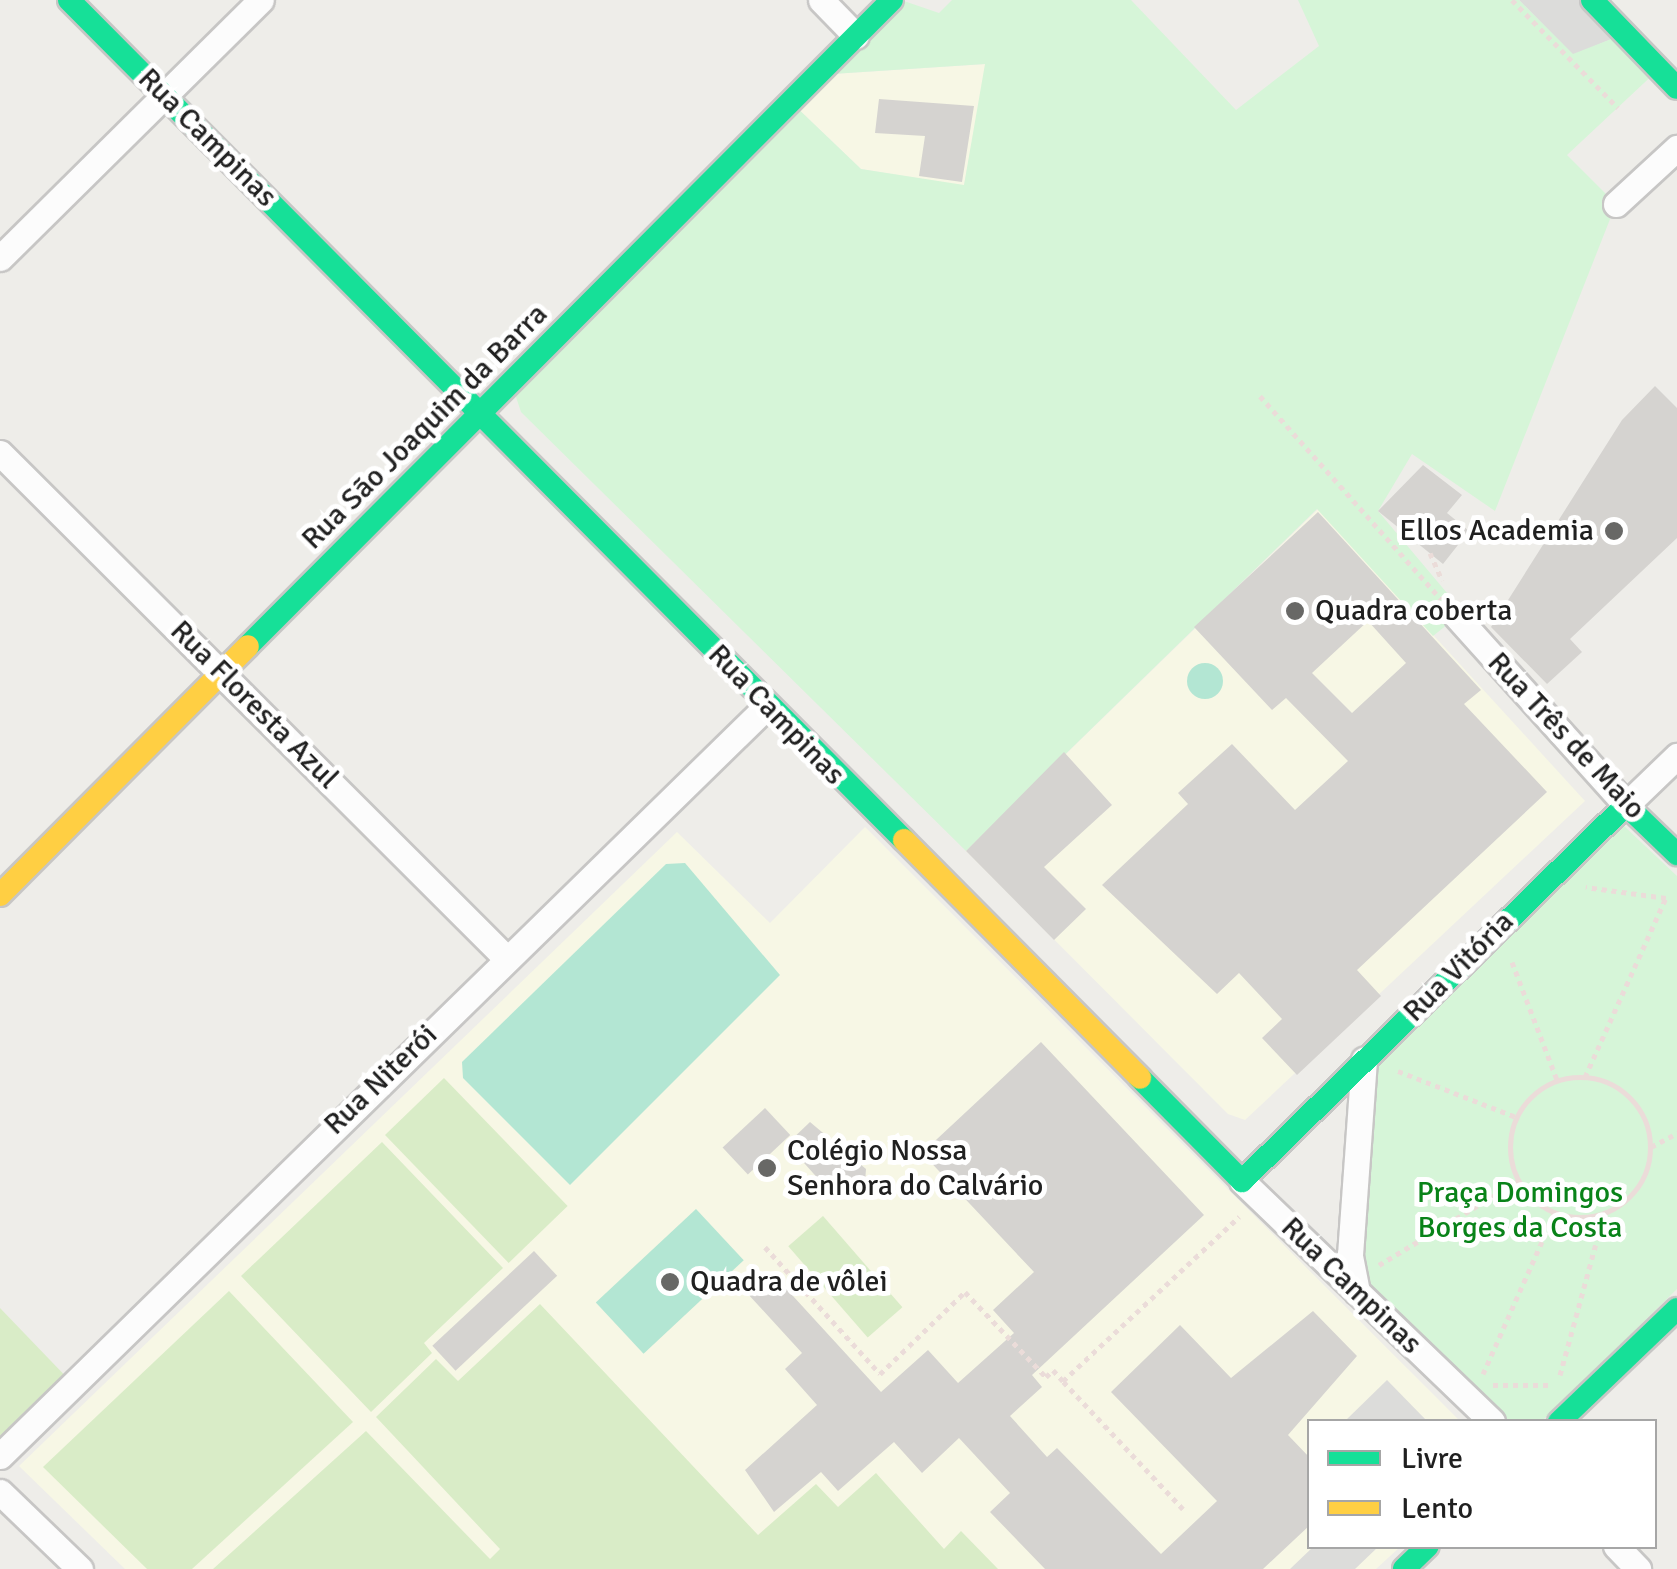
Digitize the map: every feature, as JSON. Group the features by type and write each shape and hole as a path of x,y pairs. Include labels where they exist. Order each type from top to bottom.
{"street":[{"name":"Rua Campinas","path":"69,0 484,413 766,707 1251,1189 1362,1282 1489,1419"},
{"path":"0,258 261,0"},
{"path":"821,0 856,36"},
{"name":"Rua São Joaquim da Barra","path":"0,895 892,0"},
{"path":"1592,0 1677,88"},
{"path":"1616,204 1677,148"},
{"name":"Rua Floresta Azul","path":"0,453 507,959"},
{"name":"Rua Três de Maio","path":"1457,617 1626,805 1677,854"},
{"name":"Rua Niterói","path":"0,1456 766,707"},
{"name":"Rua Vitória","path":"1251,1189 1677,756"},
{"path":"1362,1282 1352,1218 1375,1063"},
{"path":"1562,1419 1677,1309"},
{"path":"0,1492 80,1569"},
{"path":"1404,1569 1425,1549"},
{"path":"1619,1549 1638,1569"}],"path":[{"path":"1512,0 1618,108"},
{"path":"1260,396 1457,617"},
{"path":"1430,553 1442,580"},
{"path":"1574,885 1666,898 1585,1077"},
{"path":"1507,949 1558,1080"},
{"path":"1375,1063 1516,1116"},
{"path":"1555,1212 1478,1385 1556,1386 1604,1214 1643,1181 1651,1147 1631,1100 1585,1077 1558,1080 1516,1116 1509,1149 1518,1181 1555,1212 1604,1214"},
{"path":"1651,1147 1677,1134"},
{"path":"1362,1282 1518,1181"},
{"path":"1063,1381 1251,1189"},
{"path":"765,1247 880,1374 964,1292 1046,1376 1053,1370 1183,1509"}],"shaded area":[{"path":"1519,0 1592,0 1624,34 1573,55"},
{"path":"986,64 964,186 861,169 791,102 817,75"},
{"path":"1318,509 1585,801 1245,1120 1228,1114 966,851"},
{"name":"Colégio Nossa Senhora do Calvário","path":"865,827 1458,1419 1307,1419 1307,1549 1398,1549 1376,1569 125,1569 19,1466 677,832 770,923"},
{"path":"1387,1380 1425,1419 1347,1419"},
{"path":"1310,1549 1376,1549 1355,1569 1290,1569"}],"green space":[{"path":"901,0 939,13 952,0 1131,0 1236,110 1319,46 1298,0 1519,0 1573,54 1624,34 1659,69 1567,155 1616,204 1495,511 1412,454 1378,511 1463,612 1433,636 1317,509 966,851 521,412 514,391 791,102 861,169 964,185 985,64 817,75"},
{"path":"1205,663 1218,668 1223,681 1218,694 1205,699 1192,694 1187,681 1192,668"},
{"name":"Praça Domingos Borges da Costa","path":"1624,826 1677,876 1677,1289 1544,1419 1507,1419 1363,1281 1376,1062"},
{"path":"685,863 780,975 570,1185 463,1078 462,1062 666,864"},
{"path":"444,1078 568,1206 509,1263 385,1135"},
{"path":"382,1142 503,1268 424,1343 432,1353 371,1412 241,1276"},
{"name":"Quadra de vôlei","path":"696,1209 744,1260 644,1354 596,1302"},
{"path":"823,1216 902,1307 868,1337 788,1246"},
{"path":"229,1291 353,1422 192,1569 147,1569 43,1467"},
{"path":"540,1304 758,1535 816,1484 838,1507 876,1473 944,1549 961,1531 998,1569 213,1569 366,1431 490,1559 500,1549 376,1417 436,1359 458,1381"},
{"path":"0,1308 75,1386 0,1457"}],"building":[{"path":"879,99 974,106 962,182 919,176 925,136 875,133"},
{"name":"Ellos Academia","path":"1655,386 1677,408 1677,538 1570,639 1582,652 1547,684 1491,627 1622,420"},
{"path":"1423,465 1462,495 1447,513 1469,531 1443,564 1378,511"},
{"path":"1318,512 1481,690 1464,704 1547,792 1357,970 1381,996 1297,1075 1262,1038 1282,1019 1239,973 1217,994 1102,885 1188,804 1178,793 1232,744 1295,810 1348,761 1286,698 1272,710 1194,627","holes":["1368,621 1406,663 1352,713 1312,673"]},
{"path":"1064,752 1112,805 1044,867 1086,909 1054,940 966,851"},
{"path":"1041,1042 1204,1215 1032,1375 1042,1387 1010,1416 1047,1457 1057,1448 1161,1554 1217,1501 1111,1392 1180,1325 1231,1378 1313,1311 1357,1356 1288,1435 1307,1455 1307,1528 1263,1569 1045,1569 990,1512 1010,1493 959,1438 922,1473 894,1442 838,1491 821,1472 774,1512 745,1470 817,1405 785,1369 802,1353 747,1293 771,1272 881,1392 928,1350 958,1383 1014,1333 993,1310 1034,1272 922,1153"},
{"path":"765,1108 790,1135 748,1175 723,1148"},
{"path":"810,1122 866,1169 864,1196 846,1198 822,1183 787,1144"},
{"path":"534,1251 557,1276 456,1371 432,1346"}],"traffic: fast":[{"path":"69,0 904,840"},
{"path":"248,646 892,0"},
{"path":"1592,0 1677,88"},
{"path":"1140,1078 1242,1181 1626,805 1677,854"},
{"path":"1562,1419 1677,1309"},
{"path":"1404,1569 1425,1549"}],"traffic: slow":[{"path":"0,895 248,646"},
{"path":"904,840 1140,1078"}],"place":[{"name":"Ellos Academia","path":"1614,531"},
{"name":"Quadra coberta","path":"1295,611"},
{"name":"Colégio Nossa Senhora do Calvário","path":"767,1168"},
{"name":"Quadra de vôlei","path":"670,1282"}]}
